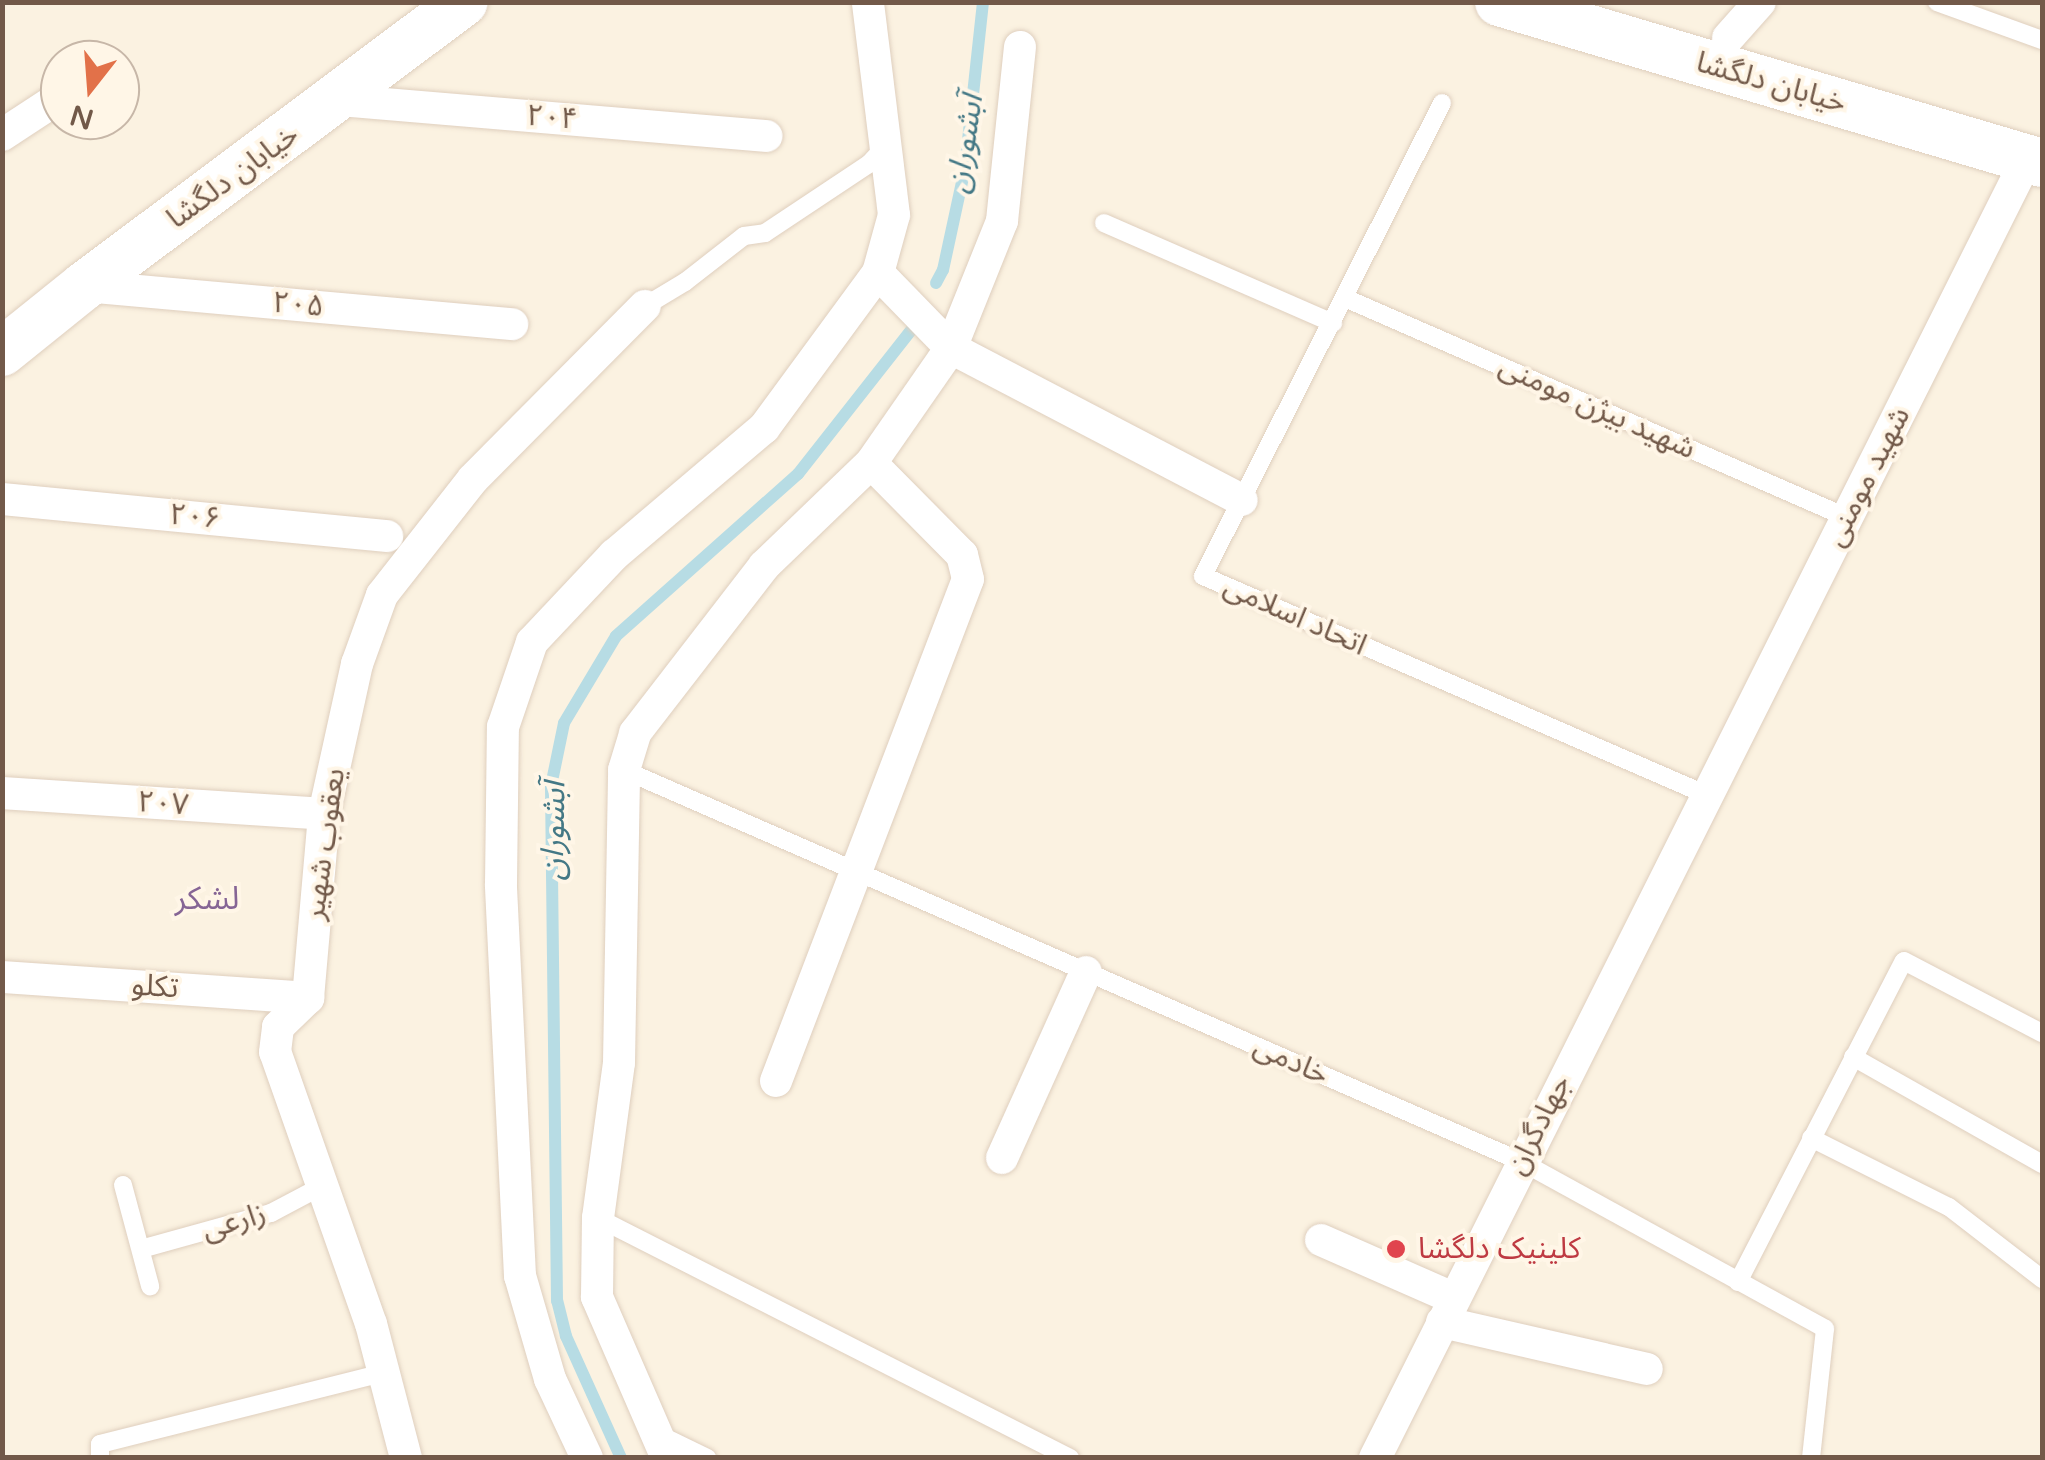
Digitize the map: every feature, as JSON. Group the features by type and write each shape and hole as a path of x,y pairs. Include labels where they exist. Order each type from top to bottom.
{"main road":[{"name":"خیابان دلگشا","path":"2,352 84,286 338,100 464,2"},
{"name":"خیابان دلگشا","path":"1499,2 2037,150"},
{"name":"خیابان دلگشا","path":"1604,2 1728,38 2037,150"}],"street":[{"path":"587,1458 550,1378 520,1276 501,884 503,727 532,642 614,556 764,428 878,273 894,214 868,2"},
{"path":"1728,38 1760,2"},
{"path":"660,1445 597,1297 598,1218 619,1063 624,770 636,733 764,566 871,462 951,348 1002,221 1020,47"},
{"name":"۲۰۴","path":"338,100 766,136"},
{"path":"2,135 40,109"},
{"name":"شهید مومنی","path":"1707,795 2037,150"},
{"path":"878,273 951,348 1242,500"},
{"name":"۲۰۵","path":"84,286 512,324"},
{"name":"یعقوب شهیر","path":"308,998 324,814 357,664 382,595 473,479 645,306"},
{"path":"776,1082 968,579 962,555 871,462"},
{"name":"۲۰۶","path":"2,499 387,536"},
{"name":"۲۰۷","path":"2,793 324,814"},
{"name":"جهادگران","path":"1375,1458 1520,1161 1707,795"},
{"path":"1002,1158 1086,972"},
{"name":"تکلو","path":"2,976 308,998"},
{"path":"308,998 278,1026 275,1052 384,1373 406,1458"},
{"path":"1321,1240 1448,1310 1647,1369"}],"lane":[{"path":"1937,2 2042,40"},
{"name":"اتحاد اسلامی","path":"1442,103 1203,576 1707,795"},
{"path":"645,306 685,282 744,236 765,233 868,164 886,146"},
{"path":"1104,223 1332,323"},
{"name":"شهید بیژن مومنی","path":"1345,298 1848,518"},
{"name":"خادمی","path":"624,770 1520,1161 1825,1329 1811,1458"},
{"path":"1738,1282 1904,961 2042,1034"},
{"path":"1853,1057 2042,1164"},
{"path":"1811,1138 1949,1208 2042,1279"},
{"path":"123,1185 150,1286"},
{"name":"زارعی","path":"141,1249 271,1213 322,1186"},
{"path":"598,1218 1070,1458"},
{"path":"100,1458 100,1444 384,1373"},
{"path":"660,1445 707,1458"}],"waterway":[{"name":"آبشوران","path":"936,283 943,270 965,168 983,2"},
{"name":"آبشوران","path":"621,1458 566,1336 557,1301 551,786 564,723 616,636 798,474 913,328"}],"place":[{"name":"کلینیک دلگشا","path":"1396,1249"}],"district":[{"name":"لشکر","path":"207,899"}]}
